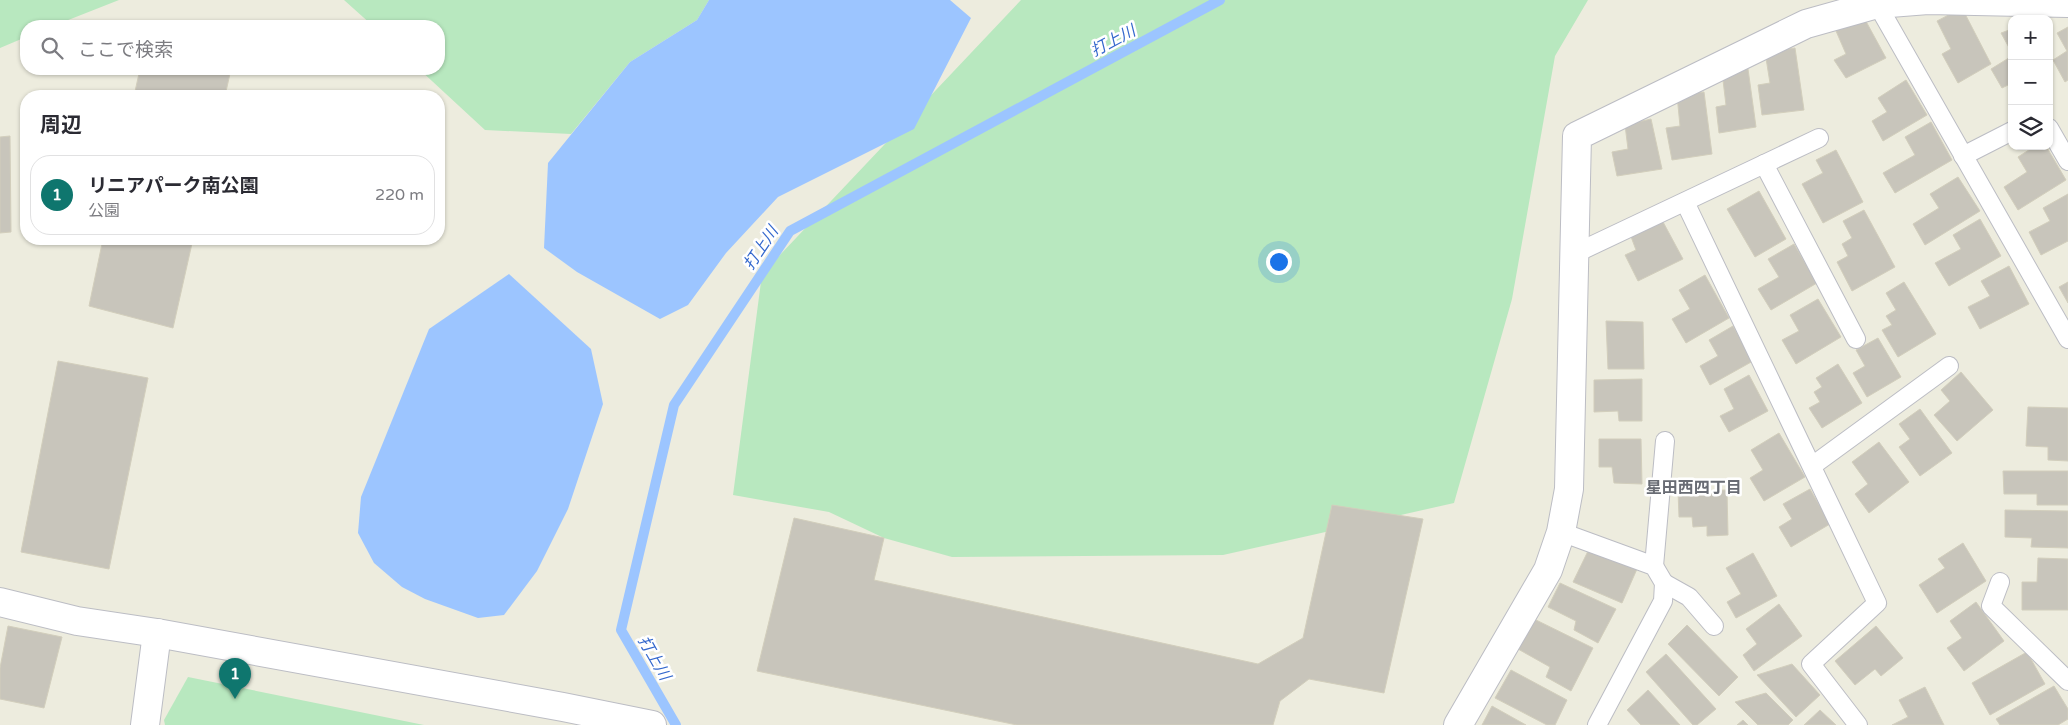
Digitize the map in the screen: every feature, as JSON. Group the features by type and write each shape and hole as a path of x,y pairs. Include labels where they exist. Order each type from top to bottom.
{"street":[{"path":"1458,725 1548,570 1561,532 1569,489 1577,136 1806,24 1877,4 1928,0 2068,3"},
{"path":"0,602 77,622 157,633 652,725"},
{"path":"144,725 157,633"}],"lane":[{"path":"1877,4 2068,339"},
{"path":"1963,156 2008,132"},
{"path":"2053,135 2068,161"},
{"path":"1574,254 1819,138"},
{"path":"1764,164 1856,339"},
{"path":"1685,202 1878,603 1811,664 1858,725"},
{"path":"1812,466 1949,366"},
{"path":"1665,441 1654,566 1664,583 1689,597 1714,626"},
{"path":"1561,532 1654,566"},
{"path":"2000,582 1991,606 2068,681"},
{"path":"1597,725 1663,601 1664,583"}],"green space":[{"path":"0,0 119,0 68,20 20,20 20,40 0,48"},
{"path":"344,0 709,0 697,20 630,62 571,134 485,130 445,93 445,90 442,90 425,75 445,75 445,20 366,20"},
{"path":"1021,0 1588,0 1555,56 1512,299 1454,503 1223,555 952,557 884,538 829,512 733,495 762,274"},
{"path":"188,677 424,725 165,725 164,720"}],"water":[{"path":"709,0 950,0 971,18 914,129 778,197 726,253 688,305 660,319 577,272 544,248 548,163 630,62 697,20"},
{"path":"509,274 591,349 603,404 568,509 537,571 504,615 478,618 425,599 402,587 374,563 358,533 361,497 429,329"}],"building":[{"path":"1962,8 1991,64 1958,83 1942,54 1951,49 1937,21"},
{"path":"1862,14 1886,58 1846,78 1834,60 1846,54 1833,24"},
{"path":"2068,27 2068,80 2065,82 2053,60 2067,51 2057,33"},
{"path":"2008,30 2008,46 2001,33"},
{"path":"1795,48 1804,110 1762,115 1758,85 1770,83 1765,52"},
{"path":"2008,58 2008,85 2002,88 1991,69"},
{"path":"1748,69 1756,127 1719,133 1716,107 1726,105 1722,72"},
{"path":"139,75 230,75 226,90 135,90"},
{"path":"1906,80 1927,115 1883,141 1872,121 1887,112 1878,98"},
{"path":"1704,92 1712,154 1672,160 1666,128 1680,126 1677,95"},
{"path":"1651,119 1662,169 1617,176 1612,152 1628,149 1625,125"},
{"path":"1931,122 1952,160 1895,193 1883,173 1915,155 1905,137"},
{"path":"10,136 11,232 0,233 0,137"},
{"path":"1836,150 1863,202 1823,223 1802,184 1823,173 1816,160"},
{"path":"2029,150 2048,150 2066,180 2018,210 2004,187 2027,172 2018,157"},
{"path":"1958,177 1980,211 1925,245 1913,224 1939,208 1930,194"},
{"path":"1759,191 1786,239 1755,257 1727,209"},
{"path":"2068,194 2068,241 2041,255 2029,232 2050,221 2043,208"},
{"path":"1864,210 1895,267 1852,291 1837,262 1848,256 1842,244 1852,238 1843,221"},
{"path":"1980,219 2001,256 1949,286 1935,263 1961,249 1953,235"},
{"path":"1662,220 1683,259 1638,281 1625,255 1636,250 1630,234"},
{"path":"1794,244 1817,283 1771,310 1758,289 1779,277 1768,259"},
{"path":"102,245 192,245 173,328 89,306"},
{"path":"2009,266 2029,304 1980,329 1968,307 1990,296 1981,281"},
{"path":"1705,275 1729,318 1686,343 1672,319 1690,309 1679,290"},
{"path":"1904,282 1936,334 1898,357 1882,330 1892,325 1886,316 1896,310 1886,293"},
{"path":"2068,282 2068,303 2059,287"},
{"path":"1818,299 1841,337 1796,364 1782,340 1799,331 1790,315"},
{"path":"1606,321 1643,322 1644,369 1608,369"},
{"path":"1733,326 1753,361 1710,385 1700,366 1718,356 1709,340"},
{"path":"1878,338 1901,377 1867,397 1853,373 1865,366 1856,350"},
{"path":"58,361 148,378 109,569 21,552"},
{"path":"1838,364 1862,403 1822,428 1809,408 1820,402 1814,392 1822,387 1816,378"},
{"path":"1961,372 1993,410 1957,441 1934,415 1950,401 1941,390"},
{"path":"1749,375 1768,411 1729,432 1720,416 1734,409 1724,389"},
{"path":"1642,379 1642,421 1619,421 1618,411 1594,412 1594,380"},
{"path":"2028,407 2068,408 2068,461 2048,460 2048,447 2026,446"},
{"path":"1920,409 1952,453 1920,476 1899,447 1910,439 1899,424"},
{"path":"1779,433 1805,477 1764,501 1750,478 1763,470 1751,450"},
{"path":"1599,439 1641,439 1642,484 1614,483 1612,467 1599,467"},
{"path":"1879,442 1909,482 1869,513 1855,494 1868,484 1852,462"},
{"path":"2003,471 2068,471 2068,505 2037,505 2037,494 2004,494"},
{"path":"1810,489 1830,524 1791,547 1779,527 1792,519 1783,504"},
{"path":"1727,490 1728,535 1707,536 1707,526 1693,527 1692,517 1679,517 1678,491"},
{"path":"1332,505 1423,519 1384,693 1309,679 1280,701 1273,725 1017,725 757,671 794,518 884,538 874,580 1258,664 1303,638"},
{"path":"2005,510 2068,511 2068,548 2031,547 2032,538 2005,537"},
{"path":"1963,543 1986,581 1937,613 1919,585 1945,568 1938,559"},
{"path":"1589,549 1637,569 1622,603 1573,582"},
{"path":"1753,553 1777,596 1736,618 1727,602 1741,594 1726,568"},
{"path":"2038,558 2068,559 2068,610 2022,610 2022,582 2037,582"},
{"path":"1560,583 1616,609 1598,643 1574,630 1576,621 1548,607"},
{"path":"1976,602 2004,641 1964,671 1947,648 1962,638 1950,621"},
{"path":"1779,604 1802,636 1754,671 1743,655 1757,644 1746,629"},
{"path":"1534,619 1593,648 1571,691 1546,677 1550,667 1518,649"},
{"path":"1687,625 1738,677 1719,696 1668,644"},
{"path":"8,626 62,637 44,708 0,699 0,668"},
{"path":"1876,626 1903,658 1881,676 1875,669 1855,685 1835,661"},
{"path":"2027,652 2045,684 1990,715 1972,683"},
{"path":"1666,654 1716,709 1697,725 1693,725 1646,672"},
{"path":"1792,664 1820,695 1796,717 1757,675"},
{"path":"1511,670 1567,700 1555,725 1547,725 1495,698"},
{"path":"2054,686 2068,709 2068,719 2058,725 2000,725 1996,719"},
{"path":"1925,687 1944,725 1892,725 1908,717 1899,700"},
{"path":"1648,690 1680,725 1641,725 1627,710"},
{"path":"1766,693 1793,720 1788,725 1758,725 1735,702"},
{"path":"1492,706 1526,725 1482,725"},
{"path":"1820,710 1836,725 1804,725"},
{"path":"1743,720 1748,725 1737,725"}],"waterway":[{"name":"打上川","path":"676,725 621,630 674,405 790,231 1220,0"}],"place":[{"name":"リニアパーク南公園","path":"235,699"}],"district":[{"name":"星田西四丁目","path":"1694,488"}]}
